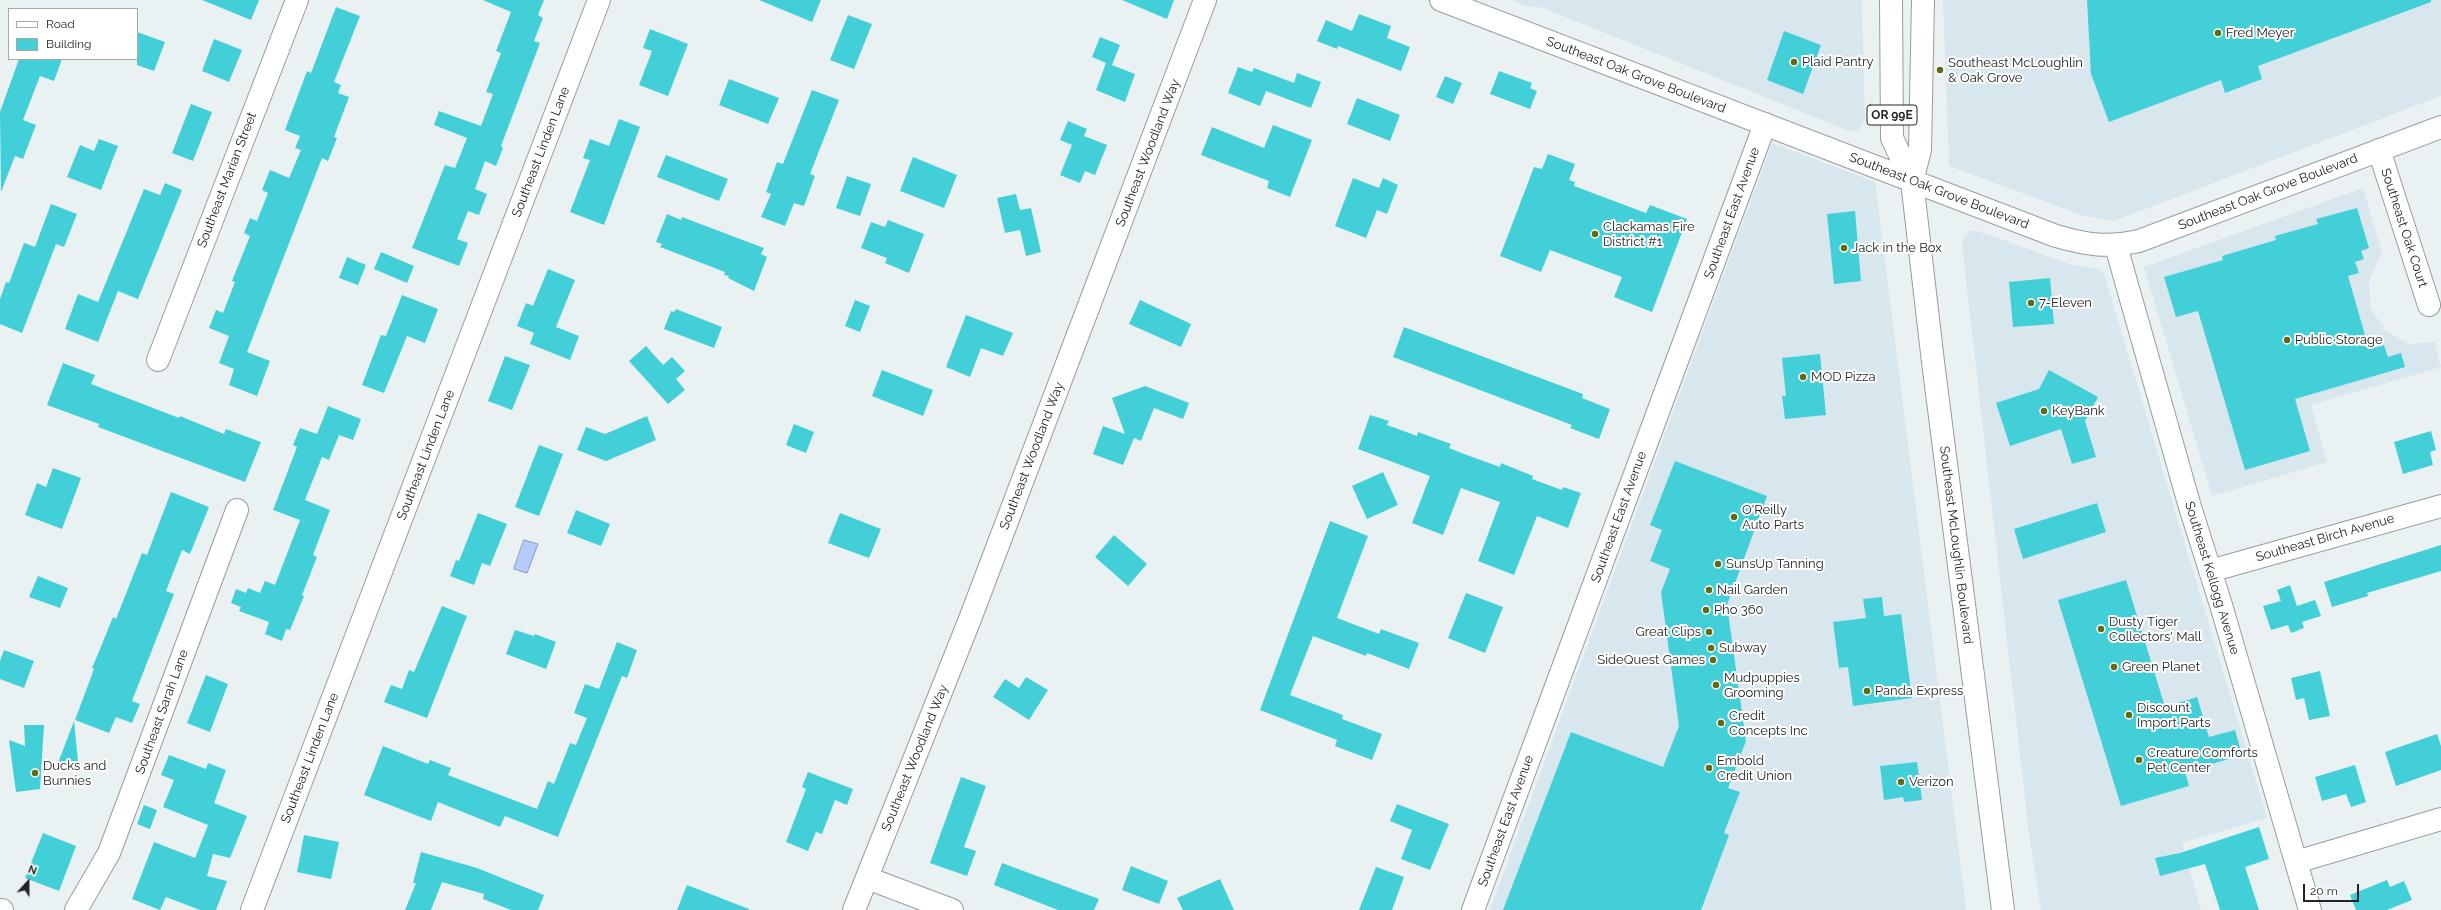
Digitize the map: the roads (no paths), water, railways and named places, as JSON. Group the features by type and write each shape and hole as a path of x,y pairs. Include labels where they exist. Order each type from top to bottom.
{"street":[{"name":"Southeast Marian Street","path":"158,360 297,0"},
{"name":"Southeast Linden Lane","path":"252,910 599,0"},
{"name":"Southeast Woodland Way","path":"854,910 970,619 1206,0"},
{"name":"Southeast Oak Grove Boulevard","path":"1441,0 2056,236 2086,245 2116,246 2139,241 2441,127"},
{"name":"Southeast McLoughlin Boulevard","path":"1891,0 1892,138 1912,180 1933,362 2003,910"},
{"name":"Southeast McLoughlin Boulevard","path":"1912,180 1920,150 1923,0"},
{"name":"Southeast East Avenue","path":"1473,910 1765,124"},
{"name":"Southeast Oak Court","path":"2379,150 2429,306"},
{"name":"Southeast Kellogg Avenue","path":"2116,246 2310,910"},
{"name":"Southeast Birch Avenue","path":"2210,571 2441,506"},
{"name":"Southeast Sarah Lane","path":"76,910 109,853 237,510"},
{"path":"2296,862 2441,819"},
{"path":"867,878 952,910"}],"water":[{"path":"524,540 538,544 527,573 514,569"}],"place":[{"name":"Fred Meyer","path":"2218,33"},
{"name":"Plaid Pantry","path":"1794,62"},
{"name":"Southeast McLoughlin & Oak Grove","path":"1940,70"},
{"name":"Clackamas Fire District #1","path":"1595,234"},
{"name":"Jack in the Box","path":"1844,248"},
{"name":"7-Eleven","path":"2031,303"},
{"name":"Public Storage","path":"2287,340"},
{"name":"MOD Pizza","path":"1803,377"},
{"name":"KeyBank","path":"2044,411"},
{"name":"O'Reilly Auto Parts","path":"1734,517"},
{"name":"SunsUp Tanning","path":"1718,564"},
{"name":"Nail Garden","path":"1709,590"},
{"name":"Pho 360","path":"1706,610"},
{"name":"Dusty Tiger Collectors' Mall","path":"2101,629"},
{"name":"Great Clips","path":"1709,632"},
{"name":"Subway","path":"1711,648"},
{"name":"SideQuest Games","path":"1713,660"},
{"name":"Green Planet","path":"2114,667"},
{"name":"Mudpuppies Grooming","path":"1716,685"},
{"name":"Panda Express","path":"1867,691"},
{"name":"Discount Import Parts","path":"2129,715"},
{"name":"Credit Concepts Inc","path":"1721,723"},
{"name":"Creature Comforts Pet Center","path":"2139,760"},
{"name":"Embold Credit Union","path":"1709,768"},
{"name":"Ducks and Bunnies","path":"35,773"},
{"name":"Verizon","path":"1901,782"}]}
